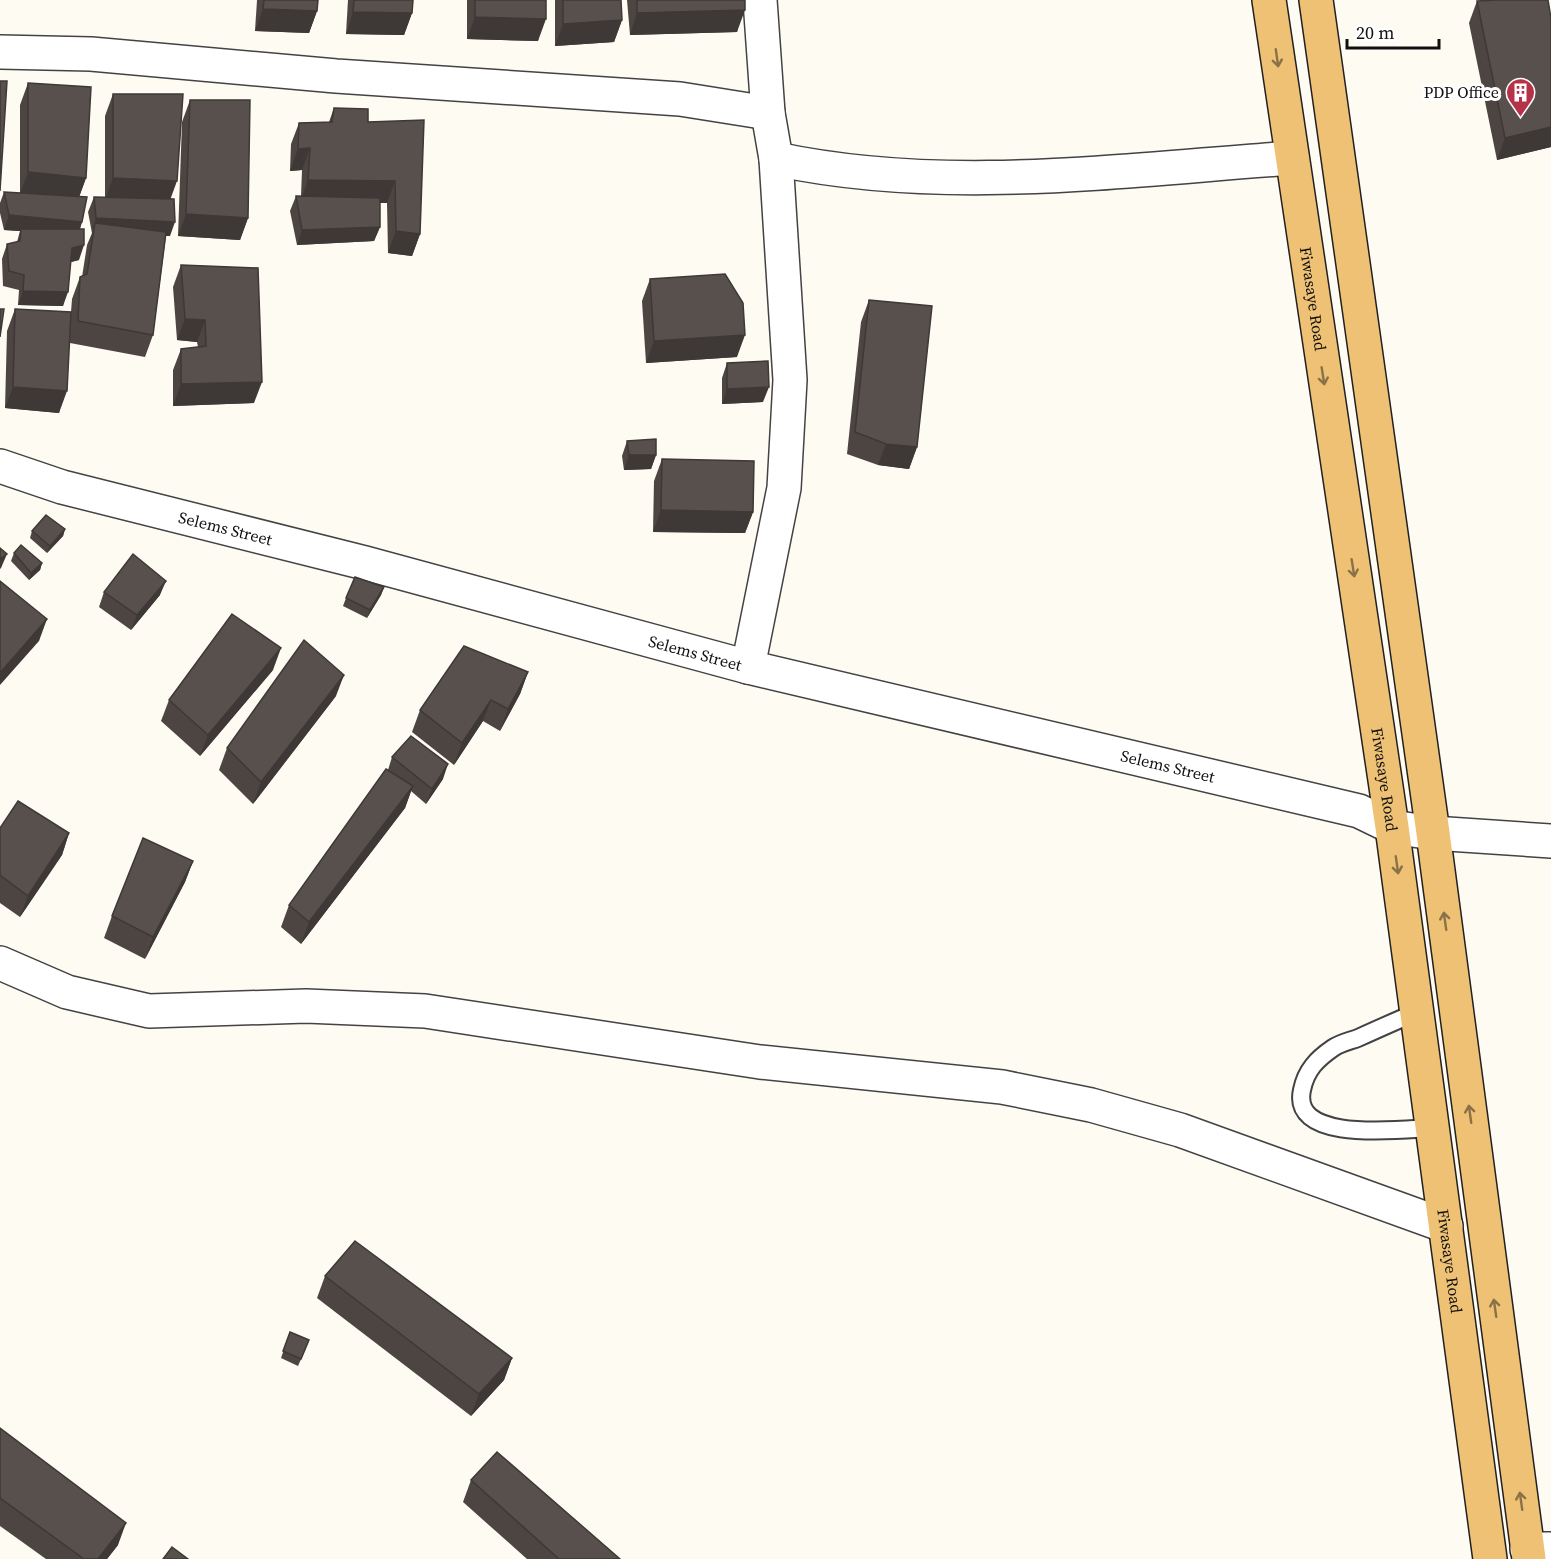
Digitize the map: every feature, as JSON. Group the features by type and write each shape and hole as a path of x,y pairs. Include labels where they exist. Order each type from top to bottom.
{"main road":[{"name":"Fiwasaye Road","path":"1269,0 1392,827 1490,1559"},
{"path":"1316,0 1536,1552"}],"street":[{"path":"748,667 784,488 790,380 776,159 768,113 760,0"},
{"path":"0,52 91,54 336,76 680,99 768,113"},
{"path":"776,159 821,168 881,175 1009,178 1292,158"},
{"name":"Selems Street","path":"0,466 62,487 388,569 748,667 1359,811 1392,827 1433,833 1551,841"},
{"path":"0,963 67,992 149,1011 306,1006 425,1011 760,1062 1002,1087 1091,1105 1180,1130 1446,1226"}],"lane":[{"path":"1417,1012 1335,1046 1312,1065 1304,1081 1300,1097 1305,1112 1326,1125 1353,1131 1432,1128"}],"building":[{"path":"264,0 318,0 317,11 263,9"},
{"path":"354,0 413,0 412,13 353,12"},
{"path":"475,0 546,0 546,19 475,17"},
{"path":"563,0 621,0 622,20 563,24"},
{"path":"637,0 745,0 745,10 637,13"},
{"name":"PDP Office","path":"1548,0 1551,18 1551,127 1505,138 1477,1"},
{"path":"0,81 7,81 0,191"},
{"path":"28,83 91,87 86,178 28,172"},
{"path":"113,94 183,94 177,181 113,178"},
{"path":"190,100 250,100 248,218 186,214"},
{"path":"334,108 368,109 368,122 424,120 420,234 396,231 395,181 308,180 310,148 298,149 299,123 332,122"},
{"path":"4,192 87,197 82,222 9,215"},
{"path":"296,196 380,198 380,227 302,230"},
{"path":"94,197 174,199 175,222 96,218"},
{"path":"95,223 166,232 153,335 78,321 80,277 87,274"},
{"path":"21,229 84,229 84,245 72,248 68,292 23,291 24,275 9,271 7,244 20,241"},
{"path":"181,265 258,268 262,382 181,384 181,349 206,346 205,320 185,319"},
{"path":"725,274 743,303 745,335 654,341 650,279"},
{"path":"869,300 932,306 917,447 886,444 855,432"},
{"path":"0,309 4,309 0,337"},
{"path":"15,309 71,312 67,391 13,387"},
{"path":"768,361 769,387 727,389 727,363"},
{"path":"656,439 656,455 629,455 627,441"},
{"path":"662,459 754,461 753,512 661,510"},
{"path":"46,515 65,529 50,546 32,531"},
{"path":"21,545 42,563 31,573 14,553"},
{"path":"0,548 7,554 0,559"},
{"path":"133,554 166,581 137,615 104,592"},
{"path":"355,577 384,587 370,610 346,598"},
{"path":"0,581 47,619 0,673"},
{"path":"232,614 281,648 208,735 169,700"},
{"path":"304,640 344,675 261,782 227,748"},
{"path":"464,646 528,672 508,709 491,700 462,743 420,710"},
{"path":"411,736 448,764 432,789 392,757"},
{"path":"386,769 413,786 309,922 289,905"},
{"path":"18,801 69,833 28,896 0,875 0,828"},
{"path":"143,838 193,861 153,937 112,916"},
{"path":"355,1241 512,1358 479,1394 325,1276"},
{"path":"290,1332 309,1340 301,1359 283,1351"},
{"path":"0,1428 126,1523 98,1559 84,1559 0,1498"},
{"path":"497,1452 620,1559 559,1559 471,1480"},
{"path":"172,1547 188,1559 163,1559"}],"place":[{"name":"PDP Office","path":"1520,118"}]}
